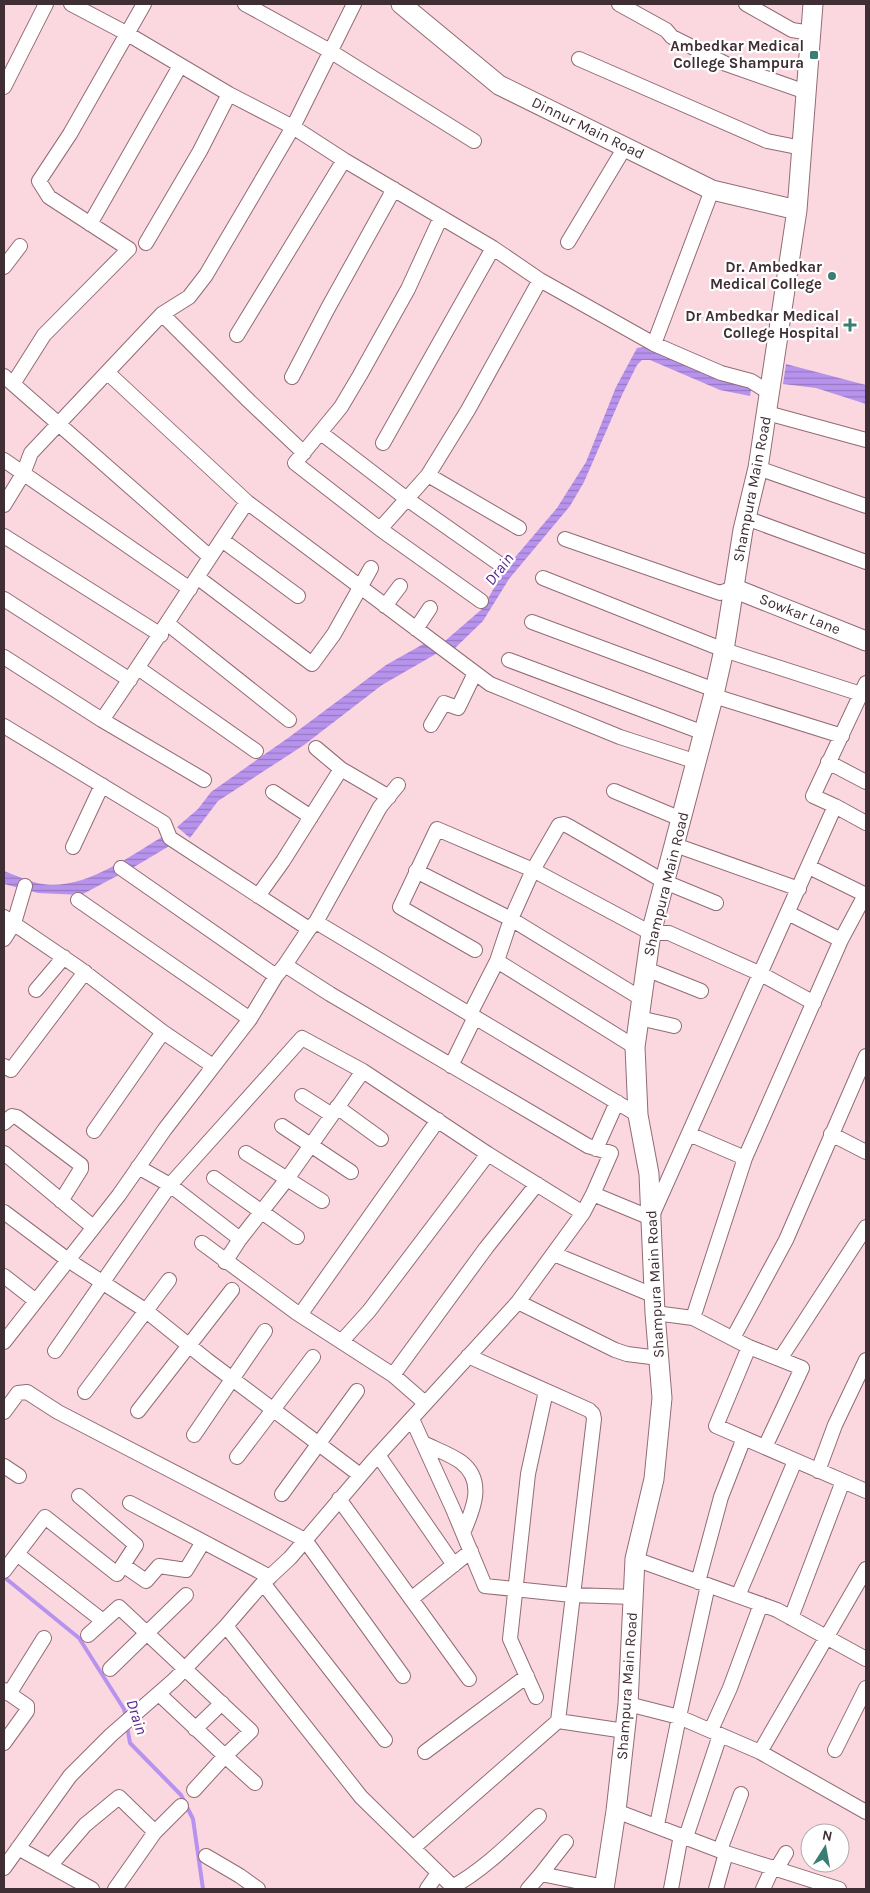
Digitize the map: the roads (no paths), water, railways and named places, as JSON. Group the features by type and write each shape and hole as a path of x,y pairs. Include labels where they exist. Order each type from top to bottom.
{"street":[{"path":"4,87 46,4"},
{"path":"71,4 126,33 229,94 293,127 344,160 493,248 540,280 654,344 721,373 751,381 770,392"},
{"path":"144,4 70,134 39,181 50,197 129,249 44,335 9,380 210,557"},
{"path":"246,4 330,52 474,141"},
{"path":"4,506 23,474 31,453 162,314 189,297 206,275 293,127 354,4"},
{"path":"619,4 666,30 672,37 726,64 806,92"},
{"path":"746,4 792,30 811,33"},
{"name":"Shampura Main Road","path":"604,1888 616,1811 628,1704 635,1559 654,1479 662,1398 655,1304 649,1174 638,1115 635,1047 651,933 715,693 746,518 758,468 797,210 813,4"},
{"name":"Dinnur Main Road","path":"412,7 499,85 712,190 797,210"},
{"path":"579,59 767,141 802,148"},
{"path":"90,224 180,66"},
{"path":"146,243 200,151 229,94"},
{"path":"568,242 625,147"},
{"path":"237,335 344,160"},
{"path":"292,378 328,308 394,189"},
{"path":"654,344 712,190"},
{"path":"441,217 408,289 342,407 295,463 380,529 481,601"},
{"path":"4,267 20,246"},
{"path":"383,443 493,248"},
{"path":"380,529 428,475 468,410 540,280"},
{"path":"162,314 249,402 304,453"},
{"path":"108,373 247,502 490,684 620,737 697,762"},
{"path":"766,413 866,440"},
{"path":"321,433 406,499 501,565"},
{"path":"4,460 194,583 312,664 334,634 371,568"},
{"path":"758,468 866,506"},
{"path":"428,475 519,528"},
{"path":"102,720 164,630 247,502"},
{"path":"746,518 866,562"},
{"path":"4,536 164,630 289,720"},
{"path":"565,539 720,593 733,588"},
{"path":"222,540 298,596"},
{"path":"543,578 724,650 864,689 813,796 866,823"},
{"path":"385,606 400,586"},
{"name":"Sowkar Lane","path":"733,588 866,641"},
{"path":"4,599 130,680"},
{"path":"416,629 430,608"},
{"path":"532,622 715,693 842,736"},
{"path":"4,657 102,720 204,780"},
{"path":"509,660 704,733"},
{"path":"138,668 256,750"},
{"path":"431,725 444,703 458,708 475,673"},
{"path":"4,726 164,823 170,838 258,896 473,1015 638,1115"},
{"path":"316,748 341,769 389,797"},
{"path":"828,762 866,782"},
{"path":"258,896 341,769"},
{"path":"4,1342 250,1019 276,976 313,926 380,807 398,784"},
{"path":"73,847 102,786"},
{"path":"614,791 681,819"},
{"path":"273,792 311,817"},
{"path":"593,1194 651,1218 835,806"},
{"path":"451,1066 497,961 511,919 533,870 559,825 564,824 665,882 716,903"},
{"path":"475,950 400,907 437,829 533,870 651,933 669,933 761,974 814,1003"},
{"path":"675,845 799,889"},
{"path":"693,1318 745,1158 841,940 866,895 809,867"},
{"path":"121,868 276,976"},
{"path":"416,871 511,919 642,999"},
{"path":"4,939 9,920 25,886"},
{"path":"78,900 250,1019"},
{"path":"788,913 841,940"},
{"path":"9,920 85,972 163,1032 213,1066"},
{"path":"36,990 64,957"},
{"path":"497,961 635,1047"},
{"path":"4,1868 70,1776 185,1669 226,1626 266,1580 290,1558 360,1475 518,1302 583,1213 611,1153 588,1146 330,994 286,965"},
{"path":"646,969 700,991"},
{"path":"4,1066 11,1070 85,972"},
{"path":"639,1018 674,1026"},
{"path":"94,1131 163,1032"},
{"path":"55,1351 170,1185 302,1038 363,1070 488,1154 583,1213"},
{"path":"733,1338 786,1240 831,1134 860,1084 866,1056"},
{"path":"225,1262 240,1239 287,1179 363,1070"},
{"path":"302,1096 334,1111 381,1139"},
{"path":"596,1148 617,1102"},
{"path":"4,1123 12,1116 17,1117 81,1165 81,1169 61,1201"},
{"path":"300,1316 438,1120"},
{"path":"282,1126 351,1172"},
{"path":"688,1134 745,1158"},
{"path":"831,1134 866,1152"},
{"path":"4,1153 93,1227"},
{"path":"246,1154 322,1201"},
{"path":"342,1341 369,1311 488,1154"},
{"path":"138,1168 170,1185 240,1239"},
{"path":"214,1178 297,1237"},
{"path":"393,1375 486,1248 537,1184"},
{"path":"4,1212 68,1260 145,1310 233,1380 360,1475"},
{"path":"780,1359 866,1227"},
{"path":"202,1243 300,1316 393,1375 425,1403"},
{"path":"554,1254 655,1304 693,1318 749,1347 802,1368 765,1447"},
{"path":"4,1276 36,1301"},
{"path":"85,1392 169,1280"},
{"path":"138,1410 232,1290"},
{"path":"518,1302 615,1350 627,1354 659,1358"},
{"path":"194,1435 265,1331"},
{"path":"749,1347 716,1426 866,1492"},
{"path":"413,1848 558,1722 594,1419 593,1414 589,1410 468,1356"},
{"path":"237,1457 313,1358"},
{"path":"818,1471 835,1426 866,1360"},
{"path":"282,1494 357,1391"},
{"path":"536,1697 510,1639 528,1474 546,1391"},
{"path":"4,1412 18,1392 27,1392 58,1412 305,1540 403,1676"},
{"path":"412,1419 485,1586 572,1595 634,1597"},
{"path":"657,1826 721,1498 744,1438"},
{"path":"423,1443 461,1462 471,1473 475,1482 473,1510 463,1533"},
{"path":"378,1455 454,1566"},
{"path":"738,1596 795,1460"},
{"path":"4,1466 19,1476"},
{"path":"791,1618 843,1481"},
{"path":"4,1571 45,1517 116,1574 136,1545 79,1496"},
{"path":"339,1499 469,1679"},
{"path":"130,1503 202,1542 266,1580 385,1740"},
{"path":"123,1565 146,1582 159,1566 186,1570 202,1542"},
{"path":"411,1599 471,1551"},
{"path":"17,1554 103,1621"},
{"path":"635,1559 761,1604 791,1618 866,1659"},
{"path":"760,1752 828,1638 866,1569"},
{"path":"110,1669 186,1596"},
{"path":"671,1889 684,1836 715,1733 761,1604"},
{"path":"88,1635 119,1607 251,1731 194,1790"},
{"path":"226,1626 361,1797 454,1888 539,1816"},
{"path":"4,1744 27,1706 6,1692 44,1638"},
{"path":"425,1752 526,1676"},
{"path":"835,1750 866,1688"},
{"path":"158,1694 255,1783"},
{"path":"195,1729 222,1703"},
{"path":"628,1704 679,1717 760,1752 866,1812"},
{"path":"558,1722 625,1731"},
{"path":"716,1889 723,1852 741,1794"},
{"path":"50,1866 85,1826 119,1797 155,1832"},
{"path":"114,1889 155,1832 181,1806"},
{"path":"616,1811 723,1852 839,1889"},
{"path":"528,1889 566,1842"},
{"path":"18,1848 92,1889"},
{"path":"763,1889 786,1853"},
{"path":"206,1856 258,1889"},
{"path":"427,1889 438,1873"},
{"path":"541,1874 604,1888"}],"waterway":[{"name":"Drain","path":"4,1577 79,1638 124,1709 126,1717"},
{"name":"Drain","path":"127,1726 130,1743 181,1795 193,1819 203,1889"}],"place":[{"name":"Ambedkar Medical College Shampura","path":"814,55"},
{"name":"Dr. Ambedkar Medical College","path":"832,276"},
{"name":"Dr Ambedkar Medical College Hospital","path":"850,325"}]}
